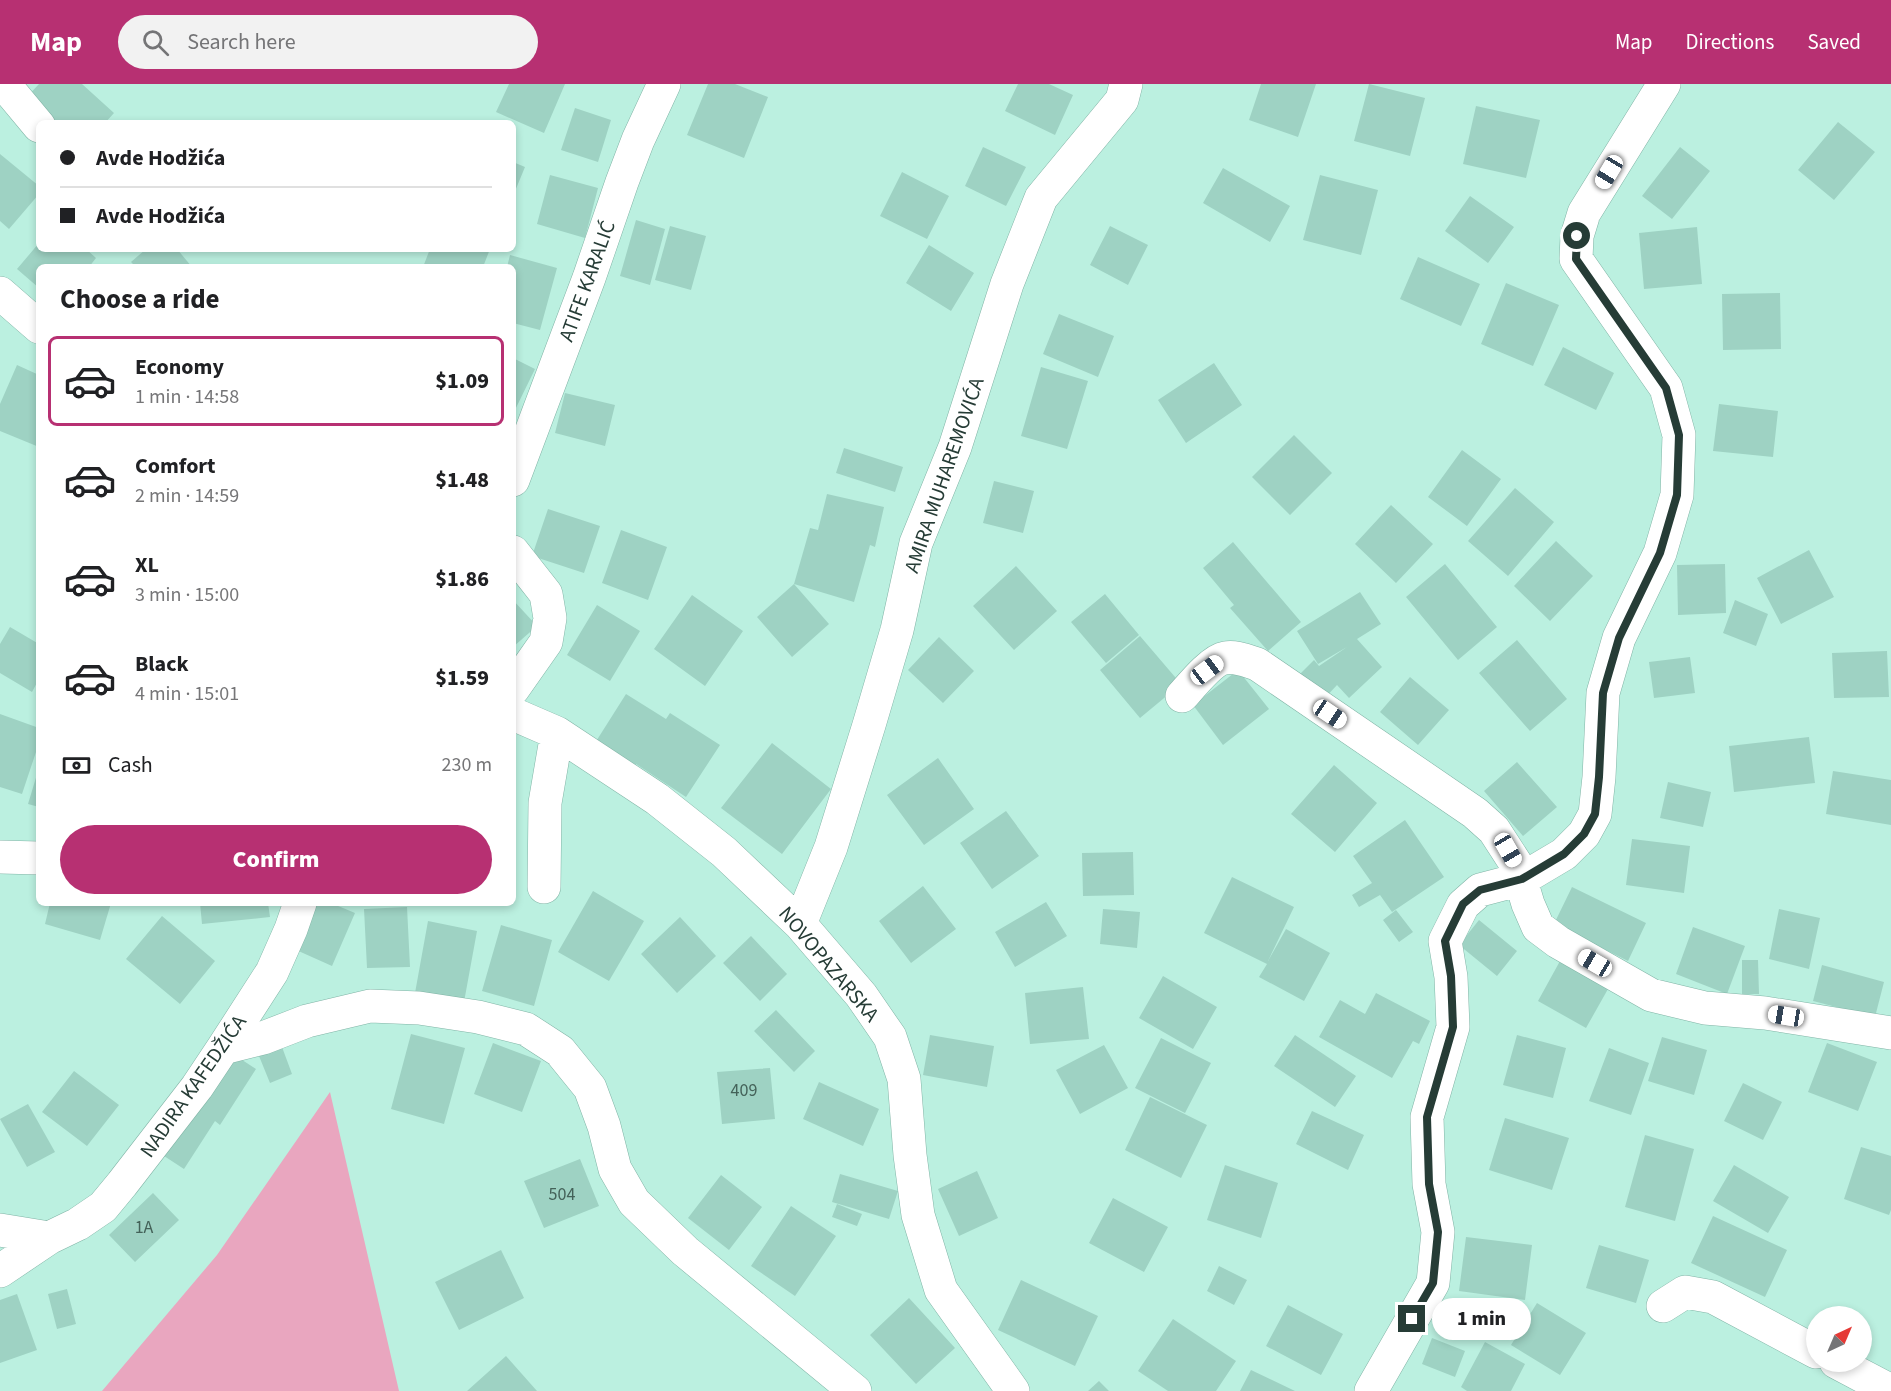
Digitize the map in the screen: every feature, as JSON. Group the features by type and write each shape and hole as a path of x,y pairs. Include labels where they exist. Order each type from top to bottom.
{"street":[{"path":"4,84 36,122"},
{"name":"ATIFE KARALIĆ","path":"516,472 638,140 664,84"},
{"name":"AMIRA MUHAREMOVIĆA","path":"800,924 831,847 869,725 897,630 916,543 955,447 1007,284 1041,198 1122,100 1126,84"},
{"path":"1371,1391 1433,1283 1438,1232 1429,1184 1427,1117 1453,1027 1451,976 1445,941 1463,904 1480,890 1522,879 1564,854 1584,834 1595,814 1603,693 1619,638 1660,553 1677,495 1679,435 1666,388 1576,259 1577,236 1584,213 1664,84"},
{"path":"0,293 36,324"},
{"path":"516,556 546,594 550,618 546,642 516,685"},
{"path":"1182,696 1207,670 1223,658 1239,658 1257,664 1475,813 1494,830 1516,864 1528,904 1538,927 1558,942 1651,995 1705,1008 1765,1012 1891,1033"},
{"name":"NOVOPAZARSKA","path":"516,715 557,733 666,806 724,852 800,924 861,995 890,1038 904,1079 910,1155 918,1215 940,1290 1013,1391"},
{"path":"544,887 545,803 557,733"},
{"path":"0,857 36,858"},
{"name":"NADIRA KAFEDŽIĆA","path":"0,1271 49,1238 78,1224 103,1207 123,1184 197,1087 272,972 299,906"},
{"path":"223,1048 263,1038 307,1021 370,1006 419,1008 478,1017 526,1029 560,1051 590,1089 604,1126 615,1169 634,1202 685,1251 855,1391"},
{"path":"0,1230 49,1238"},
{"path":"1663,1306 1685,1292 1713,1297 1806,1347"},
{"path":"1856,1372 1891,1390"}],"shaded area":[{"path":"330,1092 399,1391 102,1391 217,1255"}],"building":[{"path":"39,84 82,84 114,113 108,120 48,120 25,99"},
{"path":"509,84 565,84 544,133 496,112"},
{"path":"708,84 735,84 768,97 744,158 687,135"},
{"path":"1018,84 1049,84 1073,95 1055,135 1005,111"},
{"path":"1261,84 1316,84 1298,137 1249,120"},
{"path":"1369,84 1425,98 1410,156 1354,141"},
{"path":"1476,106 1540,120 1526,178 1463,164"},
{"path":"575,108 611,120 598,162 561,150"},
{"path":"1838,122 1875,152 1834,200 1798,170"},
{"path":"983,147 1026,167 1006,206 965,186"},
{"path":"1680,147 1710,171 1672,219 1642,196"},
{"path":"0,154 36,184 36,198 9,229 0,221"},
{"path":"516,163 525,167 516,189"},
{"path":"1223,168 1290,206 1270,242 1203,203"},
{"path":"902,172 949,196 927,239 880,216"},
{"path":"550,175 598,188 585,238 537,224"},
{"path":"1320,175 1378,190 1361,255 1303,240"},
{"path":"1470,196 1514,227 1488,263 1445,231"},
{"path":"636,220 665,229 650,285 620,276"},
{"path":"670,226 706,236 691,290 655,280"},
{"path":"1110,226 1148,245 1128,285 1090,265"},
{"path":"1697,227 1702,284 1644,289 1639,233"},
{"path":"929,245 974,273 951,311 906,283"},
{"path":"36,247 36,252 89,252 96,258 91,264 36,264 36,285 17,269"},
{"path":"143,252 180,252 190,264 133,264 131,262"},
{"path":"429,252 489,252 484,264 424,264"},
{"path":"510,255 557,268 540,330 516,324 516,264 508,264"},
{"path":"1418,257 1480,284 1461,326 1400,299"},
{"path":"1506,283 1559,305 1533,366 1481,344"},
{"path":"1780,293 1781,349 1723,350 1722,294"},
{"path":"1059,314 1114,336 1098,377 1043,354"},
{"path":"1563,347 1614,373 1596,410 1544,385"},
{"path":"516,360 535,369 516,408"},
{"path":"1214,363 1242,405 1186,443 1158,400"},
{"path":"17,365 36,374 36,446 0,431 0,404"},
{"path":"1041,367 1088,381 1067,449 1021,436"},
{"path":"565,393 615,405 605,446 555,433"},
{"path":"1719,404 1778,411 1773,457 1713,451"},
{"path":"1294,435 1332,473 1290,515 1252,477"},
{"path":"844,448 903,467 895,492 836,473"},
{"path":"1462,450 1501,479 1467,526 1428,497"},
{"path":"994,481 1034,491 1023,533 983,523"},
{"path":"1515,488 1554,522 1508,576 1468,541"},
{"path":"827,494 884,507 875,547 870,545 854,602 794,584 810,528 818,530"},
{"path":"1391,505 1433,544 1396,583 1355,544"},
{"path":"548,509 600,526 584,573 532,556"},
{"path":"621,530 667,547 648,600 602,583"},
{"path":"1556,541 1593,576 1550,621 1514,586"},
{"path":"1233,542 1301,622 1268,651 1230,608 1234,605 1203,568"},
{"path":"1809,550 1834,597 1781,624 1757,578"},
{"path":"1445,564 1497,627 1458,660 1406,597"},
{"path":"1725,564 1726,613 1678,615 1677,565"},
{"path":"1016,566 1057,611 1014,650 973,606"},
{"path":"794,584 829,624 792,657 757,617"},
{"path":"1360,592 1381,624 1357,639 1382,667 1349,698 1337,685 1323,700 1298,676 1314,660 1319,666 1347,647 1318,664 1297,631"},
{"path":"1105,594 1139,635 1106,663 1071,622"},
{"path":"692,595 743,631 705,686 654,649"},
{"path":"1735,600 1768,614 1756,646 1723,633"},
{"path":"516,603 537,626 516,644"},
{"path":"597,605 640,631 610,681 567,655"},
{"path":"10,627 36,642 36,685 32,692 0,673 0,644"},
{"path":"1140,636 1181,684 1140,718 1100,670"},
{"path":"939,637 974,671 943,703 908,670"},
{"path":"1517,640 1567,699 1530,731 1479,673"},
{"path":"1887,651 1889,697 1834,698 1832,653"},
{"path":"1690,657 1695,693 1654,698 1649,662"},
{"path":"1238,670 1269,709 1223,745 1193,705"},
{"path":"1410,677 1449,710 1418,745 1380,712"},
{"path":"626,694 666,719 670,713 720,745 686,797 636,764 634,768 595,743"},
{"path":"0,714 36,727 36,752 22,794 0,787"},
{"path":"1809,737 1815,783 1734,792 1729,746"},
{"path":"772,743 831,789 782,854 721,808"},
{"path":"938,758 974,809 924,845 887,795"},
{"path":"1517,762 1557,807 1523,836 1484,791"},
{"path":"1334,765 1377,803 1335,852 1291,814"},
{"path":"1833,771 1891,780 1891,825 1826,814"},
{"path":"36,778 36,806 28,804"},
{"path":"1668,782 1711,792 1703,827 1660,818"},
{"path":"1006,811 1039,856 992,889 960,843"},
{"path":"1405,820 1444,877 1392,912 1380,895 1359,907 1352,895 1372,883 1353,856"},
{"path":"1632,839 1690,846 1684,893 1626,885"},
{"path":"1133,852 1134,895 1083,896 1082,853"},
{"path":"1232,877 1294,907 1268,961 1286,929 1330,953 1304,1001 1259,977 1267,964 1204,933"},
{"path":"923,886 956,929 911,963 879,921"},
{"path":"1572,887 1646,923 1628,961 1554,924"},
{"path":"593,891 644,921 609,981 558,952"},
{"path":"1046,902 1067,936 1015,967 995,932"},
{"path":"49,906 110,906 100,940 45,924"},
{"path":"200,906 268,906 270,917 202,924"},
{"path":"313,906 338,906 355,913 332,966 294,949"},
{"path":"407,907 410,967 367,968 364,909"},
{"path":"1103,909 1140,912 1137,948 1100,944"},
{"path":"1779,909 1820,918 1809,969 1769,959"},
{"path":"1396,910 1413,932 1399,942 1383,920"},
{"path":"162,916 215,961 180,1004 126,959"},
{"path":"680,917 716,956 677,993 641,954"},
{"path":"1479,920 1517,951 1497,976 1459,945"},
{"path":"428,921 477,931 464,1002 415,993"},
{"path":"501,925 552,940 534,1006 482,991"},
{"path":"1693,927 1745,946 1727,994 1676,974"},
{"path":"751,936 787,974 760,1001 723,963"},
{"path":"1742,960 1758,960 1759,994 1742,994"},
{"path":"1560,961 1608,989 1586,1028 1538,1001"},
{"path":"1822,965 1884,982 1875,1017 1813,1001"},
{"path":"1163,976 1217,1007 1193,1049 1139,1018"},
{"path":"1083,987 1089,1039 1030,1044 1025,993"},
{"path":"1376,993 1430,1021 1419,1044 1413,1041 1392,1078 1319,1037 1340,1000 1365,1014"},
{"path":"776,1010 815,1051 794,1072 754,1031"},
{"path":"411,1034 465,1048 444,1124 391,1109"},
{"path":"930,1035 994,1046 987,1087 923,1075"},
{"path":"1295,1035 1356,1076 1335,1107 1274,1066"},
{"path":"1517,1035 1566,1048 1553,1098 1503,1085"},
{"path":"1662,1037 1707,1050 1694,1095 1648,1081"},
{"path":"1161,1038 1211,1063 1185,1113 1135,1088"},
{"path":"493,1043 541,1061 522,1112 474,1094"},
{"path":"1827,1043 1877,1062 1858,1111 1808,1092"},
{"path":"1104,1045 1128,1088 1080,1114 1056,1070"},
{"path":"282,1047 292,1074 270,1083 259,1056"},
{"path":"1609,1048 1649,1063 1631,1115 1589,1101"},
{"path":"233,1054 256,1069 220,1125 215,1121 184,1169 161,1154"},
{"path":"770,1068 775,1119 722,1124 717,1072"},
{"path":"74,1071 119,1105 87,1146 42,1112"},
{"path":"819,1082 879,1109 863,1146 803,1119"},
{"path":"1743,1083 1782,1102 1763,1140 1724,1121"},
{"path":"1150,1097 1207,1125 1181,1178 1125,1150"},
{"path":"28,1104 55,1152 27,1167 0,1119"},
{"path":"1312,1111 1364,1135 1348,1170 1296,1144"},
{"path":"1505,1118 1569,1138 1552,1190 1489,1170"},
{"path":"1645,1135 1694,1149 1675,1221 1625,1207"},
{"path":"1861,1147 1891,1156 1891,1210 1889,1215 1844,1199"},
{"path":"580,1159 599,1206 544,1228 524,1181"},
{"path":"1225,1165 1278,1183 1261,1238 1207,1220"},
{"path":"1734,1165 1789,1197 1768,1233 1713,1201"},
{"path":"977,1171 998,1218 959,1236 938,1189"},
{"path":"840,1174 898,1191 889,1219 832,1202"},
{"path":"721,1175 762,1207 729,1250 688,1218"},
{"path":"153,1193 179,1220 135,1262 109,1235"},
{"path":"1113,1198 1168,1227 1144,1272 1089,1243"},
{"path":"837,1204 862,1214 857,1226 832,1217"},
{"path":"791,1206 836,1236 795,1296 751,1266"},
{"path":"1713,1216 1787,1250 1765,1297 1691,1263"},
{"path":"1466,1237 1532,1245 1525,1300 1459,1291"},
{"path":"1599,1245 1649,1260 1636,1303 1586,1288"},
{"path":"501,1250 524,1298 459,1330 435,1282"},
{"path":"1219,1266 1247,1280 1234,1305 1207,1291"},
{"path":"1021,1280 1098,1316 1075,1366 998,1330"},
{"path":"67,1289 76,1324 57,1329 48,1294"},
{"path":"17,1294 37,1350 0,1363 0,1300"},
{"path":"909,1298 955,1348 916,1384 870,1335"},
{"path":"1537,1303 1586,1333 1560,1375 1511,1345"},
{"path":"1288,1305 1343,1334 1321,1375 1266,1346"},
{"path":"1173,1319 1236,1361 1216,1391 1168,1391 1138,1371"},
{"path":"1432,1338 1465,1351 1455,1377 1422,1364"},
{"path":"1485,1342 1525,1364 1511,1391 1467,1391 1461,1387"},
{"path":"506,1356 537,1391 467,1391"},
{"path":"1251,1370 1295,1391 1240,1391"},
{"path":"1099,1381 1109,1391 1088,1391"}],"route":[{"path":"1412,1319 1433,1283 1438,1232 1429,1184 1427,1117 1453,1027 1451,976 1445,941 1463,904 1480,890 1522,879 1564,854 1584,834 1595,814 1603,693 1619,638 1660,553 1677,495 1679,435 1666,388 1576,259 1577,236"}]}
